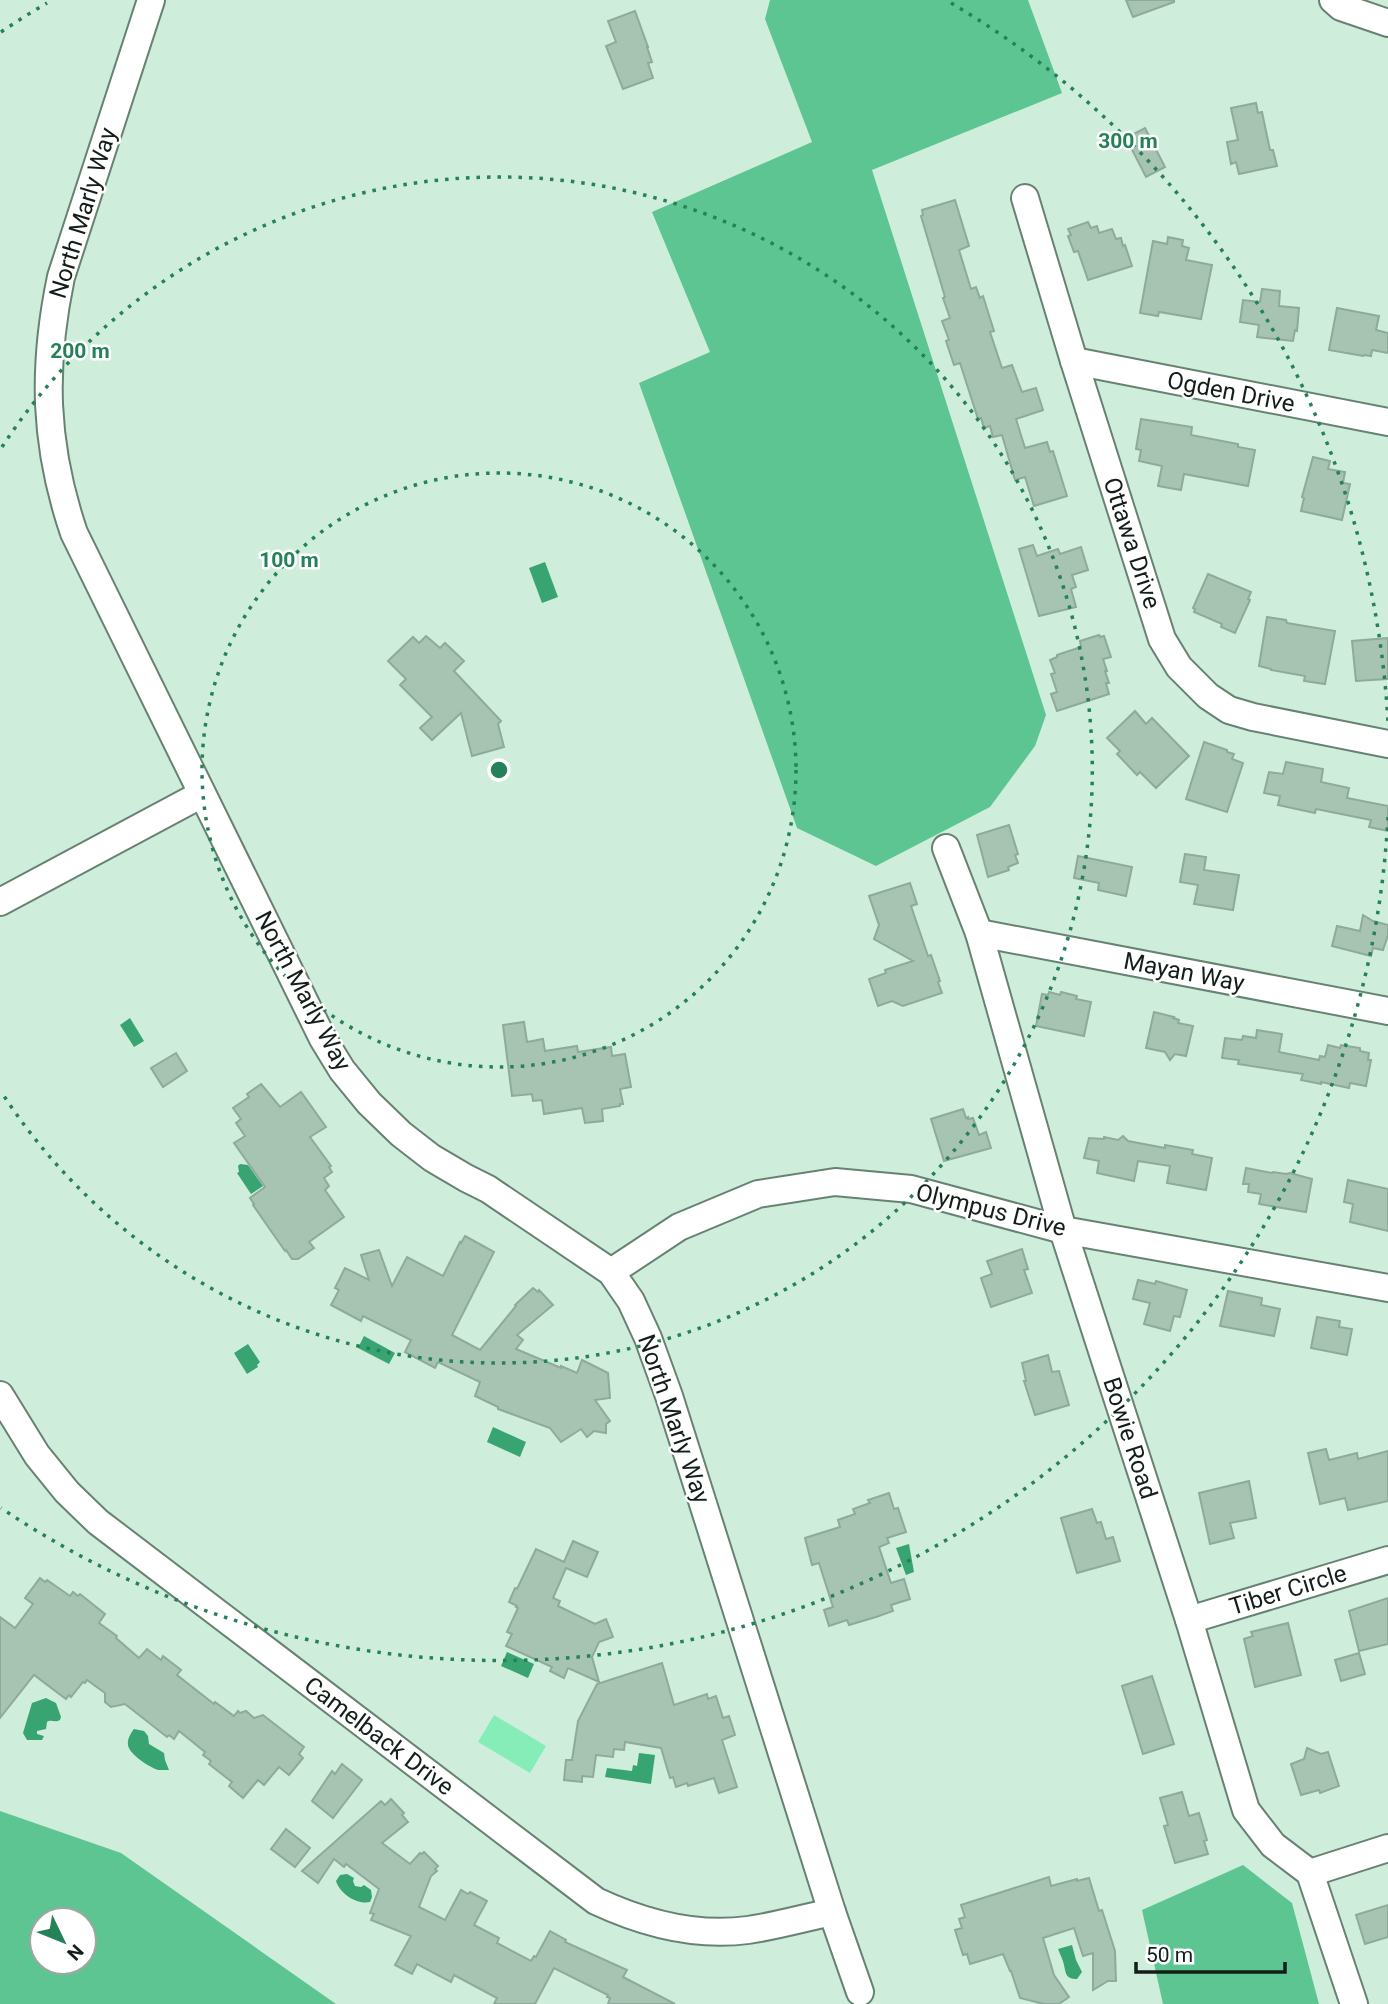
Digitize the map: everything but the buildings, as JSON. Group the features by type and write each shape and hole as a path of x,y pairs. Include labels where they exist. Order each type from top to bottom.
{"street":[{"name":"North Marly Way","path":"151,0 61,277 52,319 48,395 51,438 56,470 74,533 323,1039 342,1070 397,1131 432,1158 488,1189 611,1272 631,1301 669,1396 832,1912 860,1992"},
{"path":"1333,0 1341,7 1388,23"},
{"name":"Ottawa Drive","path":"1026,198 1074,361 1162,639 1179,667 1208,696 1229,710 1253,718 1388,744"},
{"name":"Ogden Drive","path":"1074,361 1388,422"},
{"path":"0,902 202,794"},
{"name":"Bowie Road","path":"946,848 979,933 1063,1230 1189,1620 1246,1810 1273,1845 1310,1873"},
{"name":"Mayan Way","path":"979,933 1388,1011"},
{"name":"Olympus Drive","path":"611,1272 679,1227 758,1194 835,1182 911,1189 1063,1230 1388,1288"},
{"name":"Camelback Drive","path":"0,1395 37,1455 67,1492 98,1522 596,1901 655,1923 683,1929 719,1931 748,1930 832,1912"},
{"name":"Tiber Circle","path":"1189,1620 1388,1560"},
{"path":"1354,2004 1310,1873 1388,1848"}],"shaded area":[{"path":"770,0 1028,0 1062,93 872,170 1046,715 1035,746 990,807 876,866 797,828 639,383 710,352 652,212 812,142 765,19"},
{"path":"545,562 558,597 542,603 529,568"},
{"path":"130,1018 144,1041 134,1047 120,1025"},
{"path":"240,1164 248,1165 263,1186 251,1194 237,1173"},
{"path":"364,1336 395,1353 389,1364 358,1348"},
{"path":"248,1344 260,1362 258,1367 247,1374 234,1353"},
{"path":"493,1427 526,1442 520,1457 487,1442"},
{"path":"909,1544 914,1572 906,1575 896,1548"},
{"path":"507,1652 534,1664 528,1678 501,1666"},
{"path":"46,1698 56,1703 60,1720 49,1721 46,1729 37,1731 37,1734 44,1736 42,1740 27,1740 23,1733 32,1703"},
{"path":"494,1715 546,1746 530,1773 478,1742"},
{"path":"134,1729 144,1731 149,1744 164,1753 169,1770 154,1768 140,1760 129,1749 128,1743"},
{"path":"639,1753 655,1755 651,1784 605,1777 607,1768 632,1771 633,1765 637,1766"},
{"path":"0,1811 121,1853 336,2004 0,2004"},
{"path":"1243,1865 1292,1903 1319,2004 1163,2004 1142,1910"},
{"path":"347,1874 354,1878 355,1886 364,1885 371,1890 370,1902 355,1900 341,1890 336,1881 340,1875"},
{"path":"1072,1945 1082,1972 1077,1979 1067,1975 1058,1949"}]}
